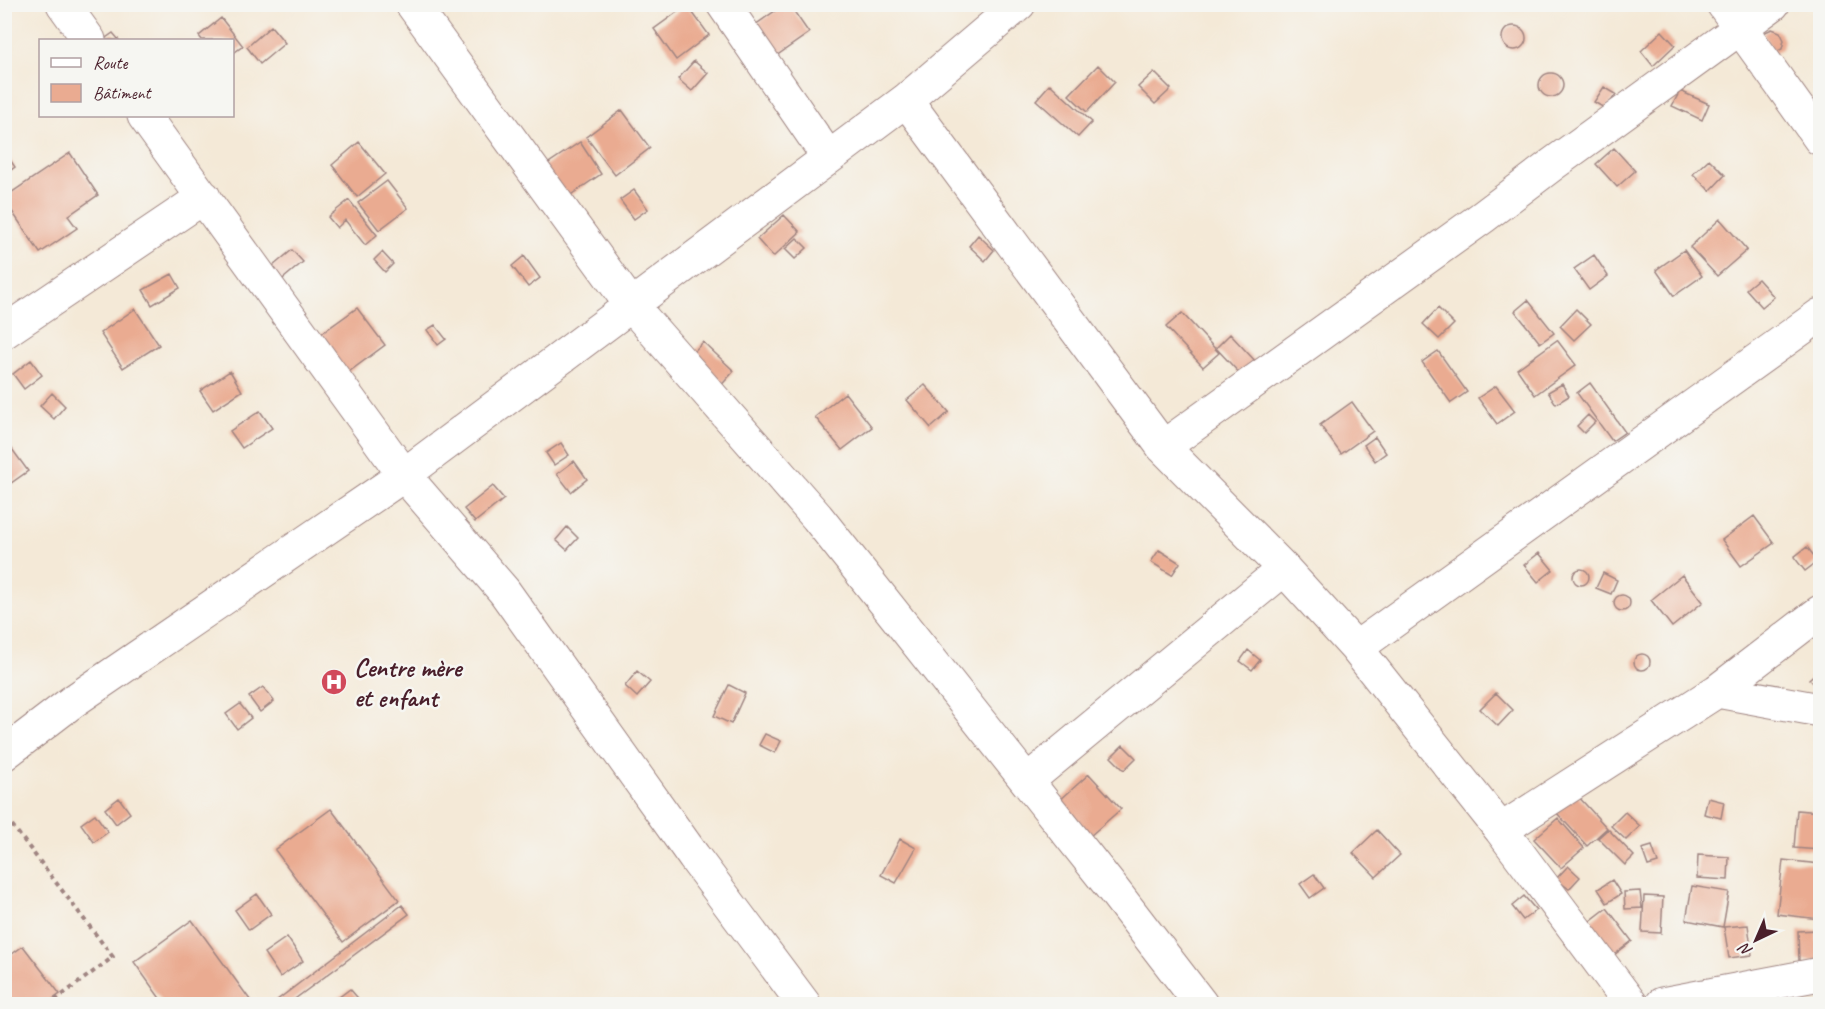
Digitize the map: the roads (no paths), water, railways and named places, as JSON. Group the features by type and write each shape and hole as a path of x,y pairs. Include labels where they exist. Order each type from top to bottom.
{"street":[{"path":"63,4 88,39"},
{"path":"412,4 631,305 817,517 1201,1005"},
{"path":"723,4 828,157"},
{"path":"4,754 72,702 404,475 906,100 1019,4"},
{"path":"1163,447 1553,164 1732,16 1773,4"},
{"path":"1732,16 1821,139"},
{"path":"906,100 1163,447 1284,569 1356,648 1501,830 1631,1005"},
{"path":"145,117 404,475 504,591 694,857 804,1005"},
{"path":"4,332 204,197"},
{"path":"1356,648 1821,315"},
{"path":"1027,781 1284,569"},
{"path":"1501,830 1717,691 1821,612"},
{"path":"1717,691 1821,710"},
{"path":"1662,1005 1821,974"}],"place":[{"name":"Centre mère et enfant","path":"334,682"}]}
